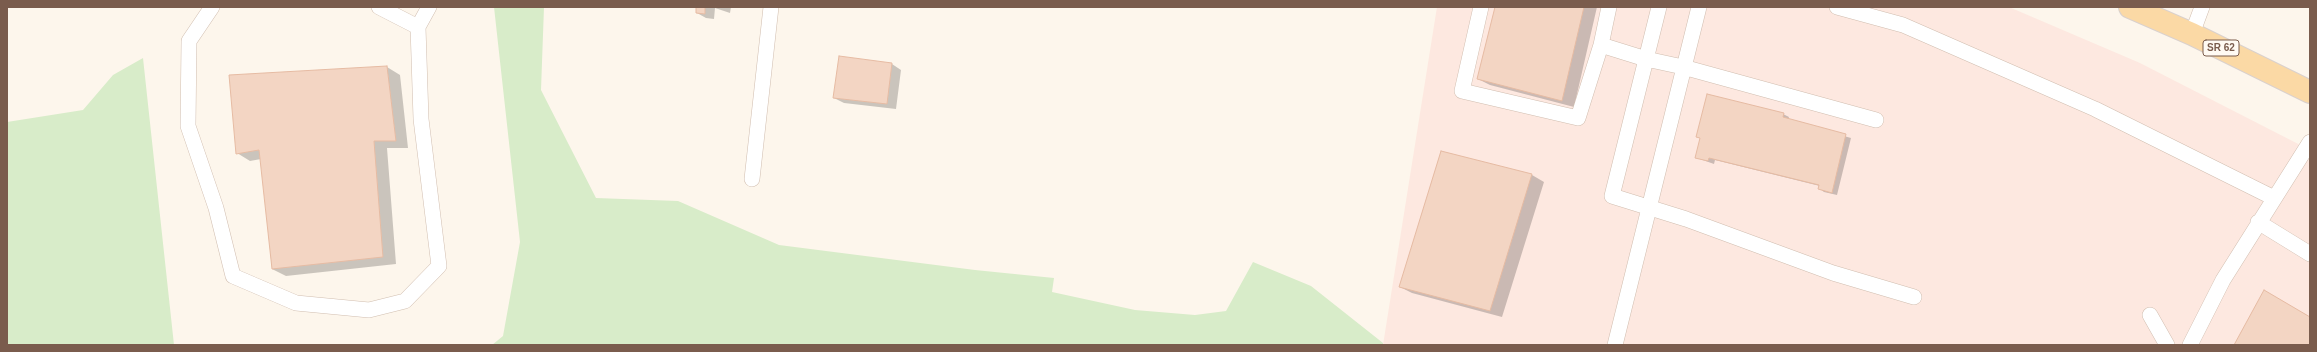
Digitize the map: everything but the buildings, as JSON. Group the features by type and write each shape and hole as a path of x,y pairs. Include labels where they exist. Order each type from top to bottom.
{"main road":[{"name":"SR 62","path":"2130,7 2192,34 2310,92"}],"lane":[{"path":"212,7 189,41 188,126 216,208 233,276 296,303 368,310 405,301 439,266 421,119 418,27 429,7"},
{"path":"379,7 418,27"},
{"path":"752,179 771,7"},
{"path":"1481,7 1462,91 1578,118 1601,45 1609,7"},
{"path":"1659,7 1612,196 1686,219 1833,272 1914,297"},
{"path":"1615,345 1699,7"},
{"path":"1837,7 1903,25 2095,109 2274,198"},
{"path":"2192,34 2202,7"},
{"path":"1601,45 1646,59 1683,67 1876,120"},
{"path":"2190,345 2223,280 2258,222 2310,142"},
{"path":"2258,222 2310,254"},
{"path":"2150,315 2167,345"}],"shaded area":[{"path":"1437,7 2009,7 2140,63 2310,150 2310,345 1383,345"}],"green space":[{"path":"494,7 544,7 541,90 596,198 678,201 779,245 975,270 1054,278 1052,292 1135,310 1195,315 1226,311 1253,262 1311,286 1383,343 1383,345 492,345 503,336 520,242"},
{"path":"143,58 174,345 7,345 7,122 83,110 113,75"}]}
